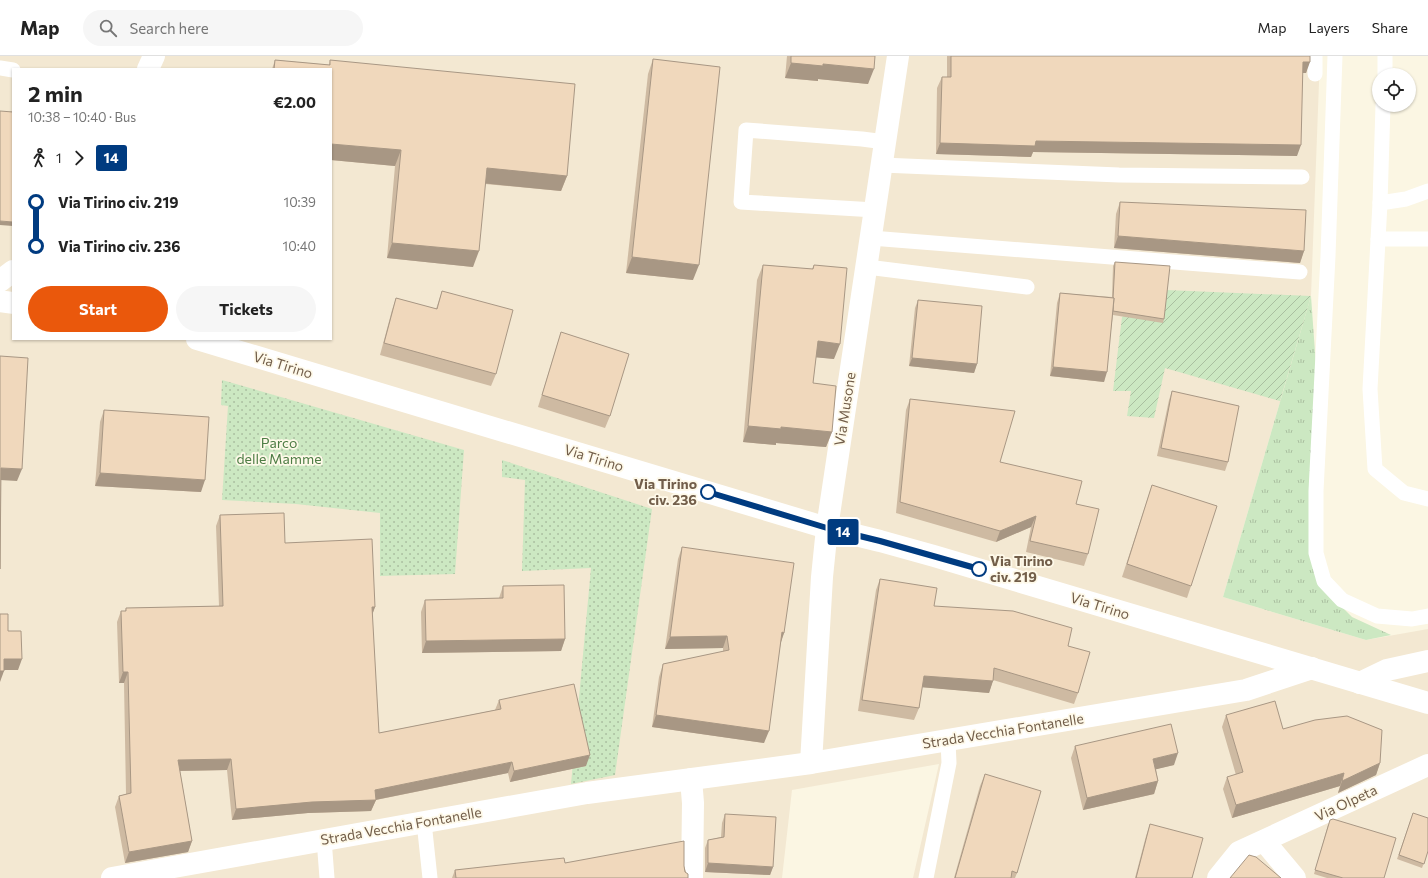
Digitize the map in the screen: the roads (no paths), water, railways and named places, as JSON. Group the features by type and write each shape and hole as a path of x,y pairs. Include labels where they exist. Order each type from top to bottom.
{"street":[{"path":"148,68 154,56"},
{"name":"Via Musone","path":"811,763 822,577 827,528 898,56"},
{"path":"0,281 12,272"},
{"path":"0,301 12,303"},
{"name":"Via Tirino","path":"200,340 827,528 934,556 1428,703"},
{"path":"1360,683 1387,670 1428,661"},
{"name":"Strada Vecchia Fontanelle","path":"112,878 587,793 811,763 1246,690 1312,668"},
{"name":"Via Olpeta","path":"1218,878 1239,852 1428,765"},
{"path":"692,779 692,878"},
{"path":"1264,841 1295,878"}],"lane":[{"path":"1315,56 1315,74"},
{"path":"1335,56 1328,256 1316,491 1316,553 1324,581 1342,600 1376,616 1412,619 1428,616"},
{"path":"1385,68 1386,56"},
{"path":"0,68 12,70"},
{"path":"1383,112 1380,203 1370,390 1375,469 1404,493 1428,499"},
{"path":"875,210 741,202 746,130 885,142"},
{"path":"882,165 1119,175 1302,177"},
{"path":"1380,203 1406,199 1428,191"},
{"path":"871,238 1300,272"},
{"path":"1378,239 1428,239"},
{"path":"867,267 1027,286"},
{"path":"926,878 949,763 948,740"},
{"path":"424,822 430,878"},
{"path":"324,839 327,878"}],"place":[{"name":"Via Tirino civ. 236","path":"708,492"},
{"name":"Via Tirino civ. 219","path":"979,569"}],"park label":[{"name":"Parco delle Mamme","path":"279,452"}]}
